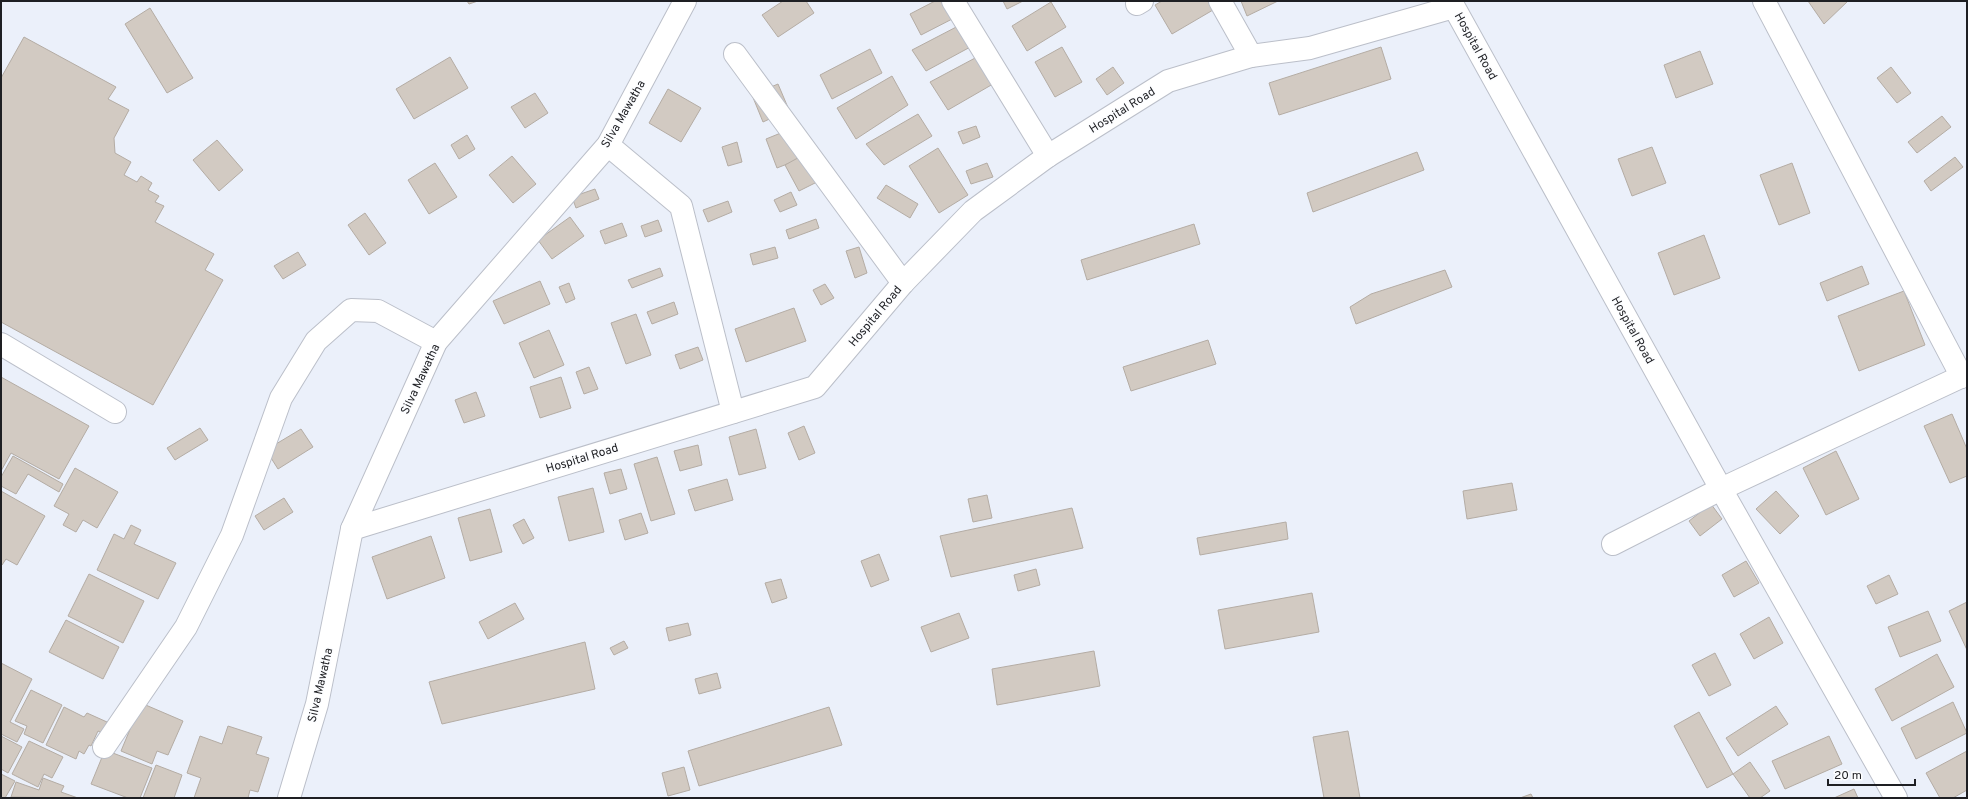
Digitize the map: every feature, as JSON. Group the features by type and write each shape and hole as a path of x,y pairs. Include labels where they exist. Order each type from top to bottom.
{"street":[{"name":"Silva Mawatha","path":"289,798 318,704 352,529 436,342 608,145 685,1"},
{"path":"953,1 1048,156"},
{"path":"1220,1 1251,56"},
{"path":"1613,544 1721,489 1965,376 1764,1"},
{"name":"Hospital Road","path":"352,529 815,387 903,283 973,211 1048,156 1168,81 1251,56 1310,48 1453,4 1721,489 1896,798"},
{"path":"735,54 903,283"},
{"path":"608,145 681,206 733,412"},
{"path":"104,747 186,627 232,535 281,398 316,341 351,310 378,311 436,342"},
{"path":"1,344 115,412"}],"building":[{"path":"467,1 478,1 469,4"},
{"path":"783,1 806,1 814,13 778,37 762,15"},
{"path":"935,1 950,1 958,16 921,35 910,14"},
{"path":"1003,1 1023,1 1007,9"},
{"path":"1162,1 1208,1 1213,10 1172,34 1155,5"},
{"path":"1241,1 1278,1 1247,16"},
{"path":"1808,1 1848,1 1824,24"},
{"path":"1051,2 1066,27 1027,51 1012,26"},
{"path":"150,8 193,78 167,93 125,24"},
{"path":"962,24 974,45 926,71 912,50"},
{"path":"24,37 116,87 108,99 129,110 114,138 115,153 131,162 124,175 137,182 141,176 152,183 148,190 159,196 155,202 164,206 155,222 214,254 205,270 223,280 153,405 1,322 1,78"},
{"path":"1062,47 1082,82 1055,97 1035,62"},
{"path":"1381,47 1391,79 1279,115 1269,83"},
{"path":"870,49 882,73 832,99 820,75"},
{"path":"1700,51 1713,84 1676,98 1664,65"},
{"path":"450,57 468,88 414,119 396,89"},
{"path":"977,57 993,84 948,110 930,82"},
{"path":"1113,67 1124,83 1107,95 1096,79"},
{"path":"1891,67 1911,93 1897,103 1877,78"},
{"path":"892,76 908,105 856,139 837,108"},
{"path":"778,84 789,110 763,122 752,95"},
{"path":"668,89 701,108 681,142 649,123"},
{"path":"535,93 548,113 525,128 511,107"},
{"path":"918,114 932,136 884,165 866,144"},
{"path":"1942,116 1951,127 1917,153 1908,142"},
{"path":"798,126 810,155 777,168 766,139"},
{"path":"976,126 980,137 963,144 958,132"},
{"path":"467,135 475,149 459,159 451,145"},
{"path":"217,140 243,170 219,191 193,160"},
{"path":"737,142 742,162 728,166 722,147"},
{"path":"1652,147 1666,183 1632,196 1618,159"},
{"path":"938,148 968,195 939,213 909,166"},
{"path":"1417,152 1424,170 1313,212 1307,193"},
{"path":"805,154 819,181 799,191 785,165"},
{"path":"512,156 536,184 513,203 489,175"},
{"path":"1955,157 1963,167 1931,191 1924,181"},
{"path":"435,163 457,197 429,214 408,180"},
{"path":"987,163 993,177 971,184 966,171"},
{"path":"1792,163 1810,213 1779,225 1760,175"},
{"path":"886,185 918,204 910,218 877,198"},
{"path":"595,189 599,199 576,208 572,197"},
{"path":"791,192 797,205 780,212 774,200"},
{"path":"728,201 732,212 708,222 703,210"},
{"path":"365,213 386,243 369,255 348,225"},
{"path":"570,217 584,236 552,259 538,240"},
{"path":"816,219 819,228 789,239 786,230"},
{"path":"658,220 662,231 645,237 641,226"},
{"path":"622,223 627,236 605,244 600,231"},
{"path":"1194,224 1200,244 1087,280 1081,260"},
{"path":"1704,235 1720,278 1674,295 1658,253"},
{"path":"775,247 778,258 753,265 750,254"},
{"path":"859,247 867,273 855,278 846,251"},
{"path":"298,252 306,265 283,279 274,266"},
{"path":"1862,266 1869,284 1827,301 1820,283"},
{"path":"660,268 663,276 632,288 628,280"},
{"path":"1445,270 1452,287 1356,324 1350,307 1371,294"},
{"path":"540,281 550,304 504,324 493,301"},
{"path":"569,283 575,299 566,303 559,287"},
{"path":"825,284 834,298 821,305 813,290"},
{"path":"1904,291 1925,345 1859,371 1838,316"},
{"path":"674,302 678,314 652,324 647,312"},
{"path":"794,308 806,341 746,362 735,329"},
{"path":"636,314 651,355 626,364 611,323"},
{"path":"549,330 564,365 534,378 519,343"},
{"path":"1208,340 1216,364 1131,391 1123,367"},
{"path":"698,347 703,360 680,369 675,355"},
{"path":"589,367 598,389 584,394 576,372"},
{"path":"1,377 89,426 59,479 11,453 1,471"},
{"path":"561,377 571,408 540,418 530,387"},
{"path":"476,392 485,416 464,423 455,400"},
{"path":"1952,414 1967,449 1967,476 1950,483 1924,426"},
{"path":"804,426 815,453 799,460 788,433"},
{"path":"200,428 208,440 175,460 167,448"},
{"path":"301,429 313,447 278,469 266,450"},
{"path":"756,429 766,468 739,475 729,437"},
{"path":"698,445 702,465 680,471 674,451"},
{"path":"1836,451 1859,499 1826,515 1803,468"},
{"path":"13,456 63,484 59,492 28,474 16,494 1,486 1,477"},
{"path":"657,457 675,514 651,521 634,464"},
{"path":"75,468 118,492 97,528 83,520 76,532 63,525 69,514 54,506"},
{"path":"621,469 627,489 610,494 604,473"},
{"path":"727,479 733,500 695,511 688,490"},
{"path":"1512,483 1517,510 1467,519 1463,491"},
{"path":"593,488 604,532 569,541 558,497"},
{"path":"1,491 45,516 17,565 6,559 2,565 1,564"},
{"path":"1776,491 1799,516 1780,534 1756,509"},
{"path":"987,495 992,518 973,522 968,499"},
{"path":"284,498 293,512 264,530 255,516"},
{"path":"1711,504 1722,519 1700,536 1689,521"},
{"path":"1072,508 1083,548 951,577 940,536"},
{"path":"490,509 502,552 470,561 458,518"},
{"path":"641,513 648,533 625,540 619,520"},
{"path":"524,519 534,538 523,544 513,525"},
{"path":"1286,522 1288,539 1200,555 1197,538"},
{"path":"131,525 141,530 134,544 176,563 158,599 97,570 114,534 124,539"},
{"path":"431,536 445,578 387,599 372,557"},
{"path":"879,554 889,580 871,587 861,561"},
{"path":"1746,561 1759,583 1734,597 1722,575"},
{"path":"1036,569 1040,585 1018,591 1014,575"},
{"path":"89,574 144,601 123,643 68,616"},
{"path":"1889,575 1898,594 1876,604 1867,586"},
{"path":"781,579 787,598 772,603 765,583"},
{"path":"1312,593 1319,632 1225,649 1218,610"},
{"path":"1967,602 1967,650 1949,611"},
{"path":"515,603 524,619 488,639 479,622"},
{"path":"1928,611 1941,641 1900,657 1888,627"},
{"path":"959,613 969,638 931,652 921,627"},
{"path":"1769,617 1783,643 1754,659 1740,634"},
{"path":"66,620 119,647 103,679 49,652"},
{"path":"688,623 691,635 669,641 666,628"},
{"path":"624,641 628,648 614,655 610,648"},
{"path":"585,642 595,689 442,724 429,682"},
{"path":"1094,651 1100,686 997,705 992,669"},
{"path":"1715,653 1731,685 1709,696 1692,665"},
{"path":"1937,654 1954,687 1892,721 1875,689"},
{"path":"1,663 32,679 10,722 24,729 17,742 1,734"},
{"path":"717,673 721,688 699,694 695,679"},
{"path":"31,690 62,705 43,743 24,734 27,726 15,721"},
{"path":"1953,702 1967,733 1916,759 1901,728"},
{"path":"141,703 183,721 168,755 157,751 152,764 121,751"},
{"path":"1776,706 1788,724 1738,756 1726,738"},
{"path":"64,707 84,717 87,713 107,722 102,733 98,731 91,746 89,745 84,754 79,751 76,759 46,745"},
{"path":"829,707 842,745 699,786 688,751"},
{"path":"1699,712 1733,774 1707,788 1674,726"},
{"path":"228,726 262,737 256,754 269,758 258,792 250,790 248,798 194,798 201,778 187,773 200,736 222,744"},
{"path":"1348,731 1360,798 1324,798 1313,737"},
{"path":"1,736 22,747 8,773 1,769"},
{"path":"1829,736 1842,764 1785,789 1772,761"},
{"path":"29,741 63,757 52,778 44,774 38,787 12,774"},
{"path":"105,750 152,768 140,798 128,798 91,784"},
{"path":"1967,751 1967,790 1953,798 1940,798 1926,773"},
{"path":"1750,762 1770,791 1760,798 1750,798 1733,774"},
{"path":"156,765 182,775 174,798 143,798"},
{"path":"684,767 690,790 668,796 662,773"},
{"path":"1,774 15,781 5,798 1,798"},
{"path":"43,778 64,786 61,792 78,798 11,797 16,782 39,790"},
{"path":"1854,789 1858,798 1834,798"},
{"path":"1531,794 1533,798 1520,798"}]}
